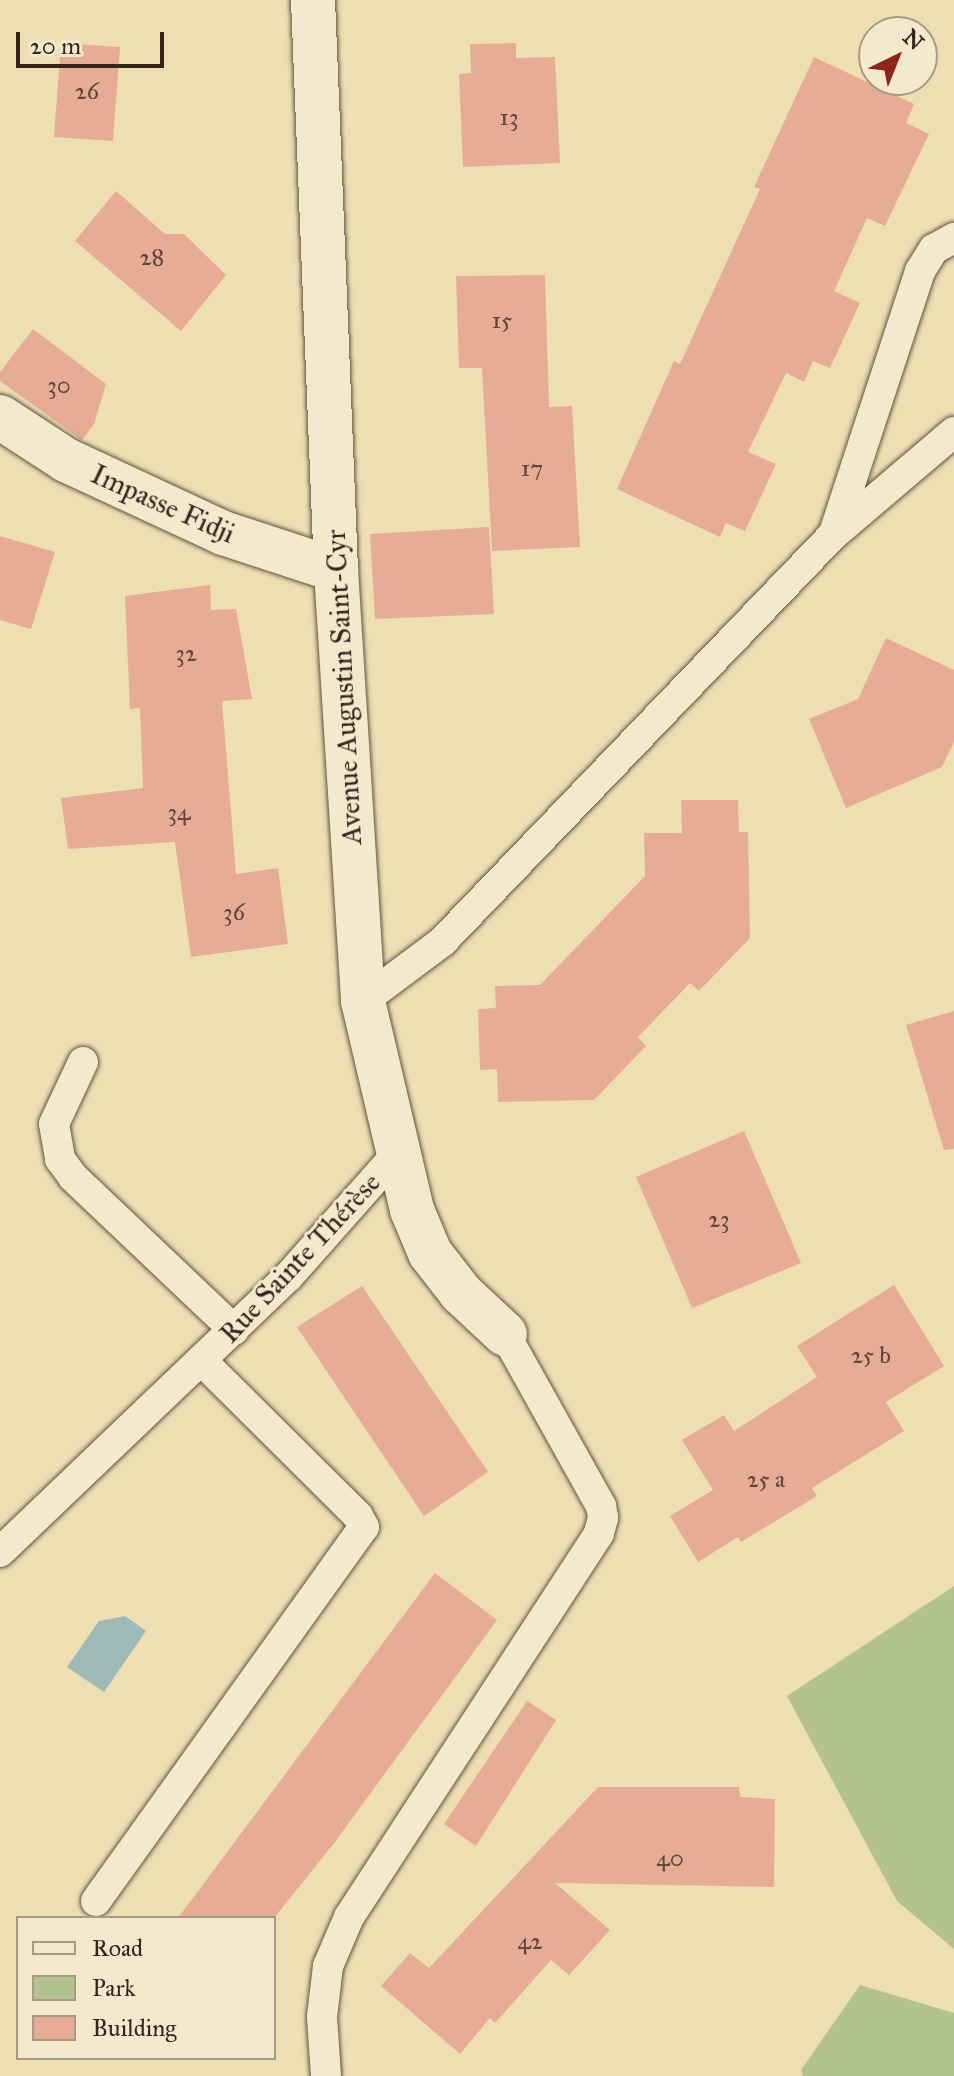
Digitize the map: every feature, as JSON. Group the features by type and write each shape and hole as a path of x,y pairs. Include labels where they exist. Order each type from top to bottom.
{"street":[{"name":"Avenue Augustin Saint-Cyr","path":"313,0 336,570 363,1001 397,1154 412,1210 430,1253 461,1293 505,1334"},
{"name":"Impasse Fidji","path":"0,417 66,460 223,533 336,570"}],"lane":[{"path":"833,535 920,271 934,249 949,237 954,238"},
{"path":"363,1001 442,942 833,535 954,432"},
{"path":"83,1062 54,1124 60,1159 73,1177 234,1330"},
{"name":"Rue Sainte Thérèse","path":"0,1552 288,1277 397,1154"},
{"path":"326,2076 322,2017 328,1966 349,1917 599,1533 603,1518 601,1506 505,1334"},
{"path":"96,1901 364,1527 358,1516 202,1361"}],"green space":[{"path":"954,1586 954,1949 897,1901 787,1696"},
{"path":"860,1985 954,2013 954,2076 803,2076 801,2070"}],"water":[{"path":"125,1616 146,1631 104,1692 67,1667 99,1621"}],"building":[{"path":"61,43 120,47 113,141 54,137"},
{"path":"516,43 516,58 555,57 560,163 463,167 459,74 471,73 470,44"},
{"path":"814,57 858,78 858,96 897,96 914,104 906,123 929,134 885,226 867,218 834,291 860,303 830,368 813,361 804,382 786,373 748,452 776,464 745,531 726,523 720,537 617,489 674,361 680,364 760,189 754,187"},
{"path":"116,191 165,234 184,234 226,275 181,331 75,241"},
{"path":"545,275 549,407 572,406 580,547 492,551 482,368 459,368 456,276"},
{"path":"33,329 106,384 94,424 82,440 0,381 0,372"},
{"path":"489,527 494,614 375,619 370,534"},
{"path":"0,536 55,552 31,629 0,620"},
{"path":"210,585 211,610 236,609 252,699 222,701 236,874 278,868 288,944 191,957 175,842 68,849 61,798 143,788 140,708 130,709 125,596"},
{"path":"886,638 954,670 954,742 942,767 846,808 809,719 858,699"},
{"path":"681,800 738,800 739,832 748,832 750,938 699,991 690,983 638,1037 646,1046 594,1100 498,1102 497,1069 480,1070 478,1009 496,1008 495,986 540,985 645,876 644,833 682,833"},
{"path":"954,1011 954,1149 944,1150 906,1025"},
{"path":"744,1131 801,1263 692,1308 636,1177"},
{"path":"894,1285 944,1366 886,1402 904,1431 812,1488 817,1496 741,1542 738,1537 698,1562 670,1516 713,1490 682,1440 724,1415 734,1431 817,1377 797,1346"},
{"path":"362,1286 488,1472 424,1516 297,1327"},
{"path":"435,1573 497,1620 335,1842 276,1916 179,1916"},
{"path":"527,1701 556,1720 476,1846 444,1824"},
{"path":"598,1787 739,1787 740,1797 775,1799 774,1887 555,1883 610,1930 569,1975 551,1960 495,2023 490,2018 460,2054 381,1986 410,1953 429,1968"}]}
